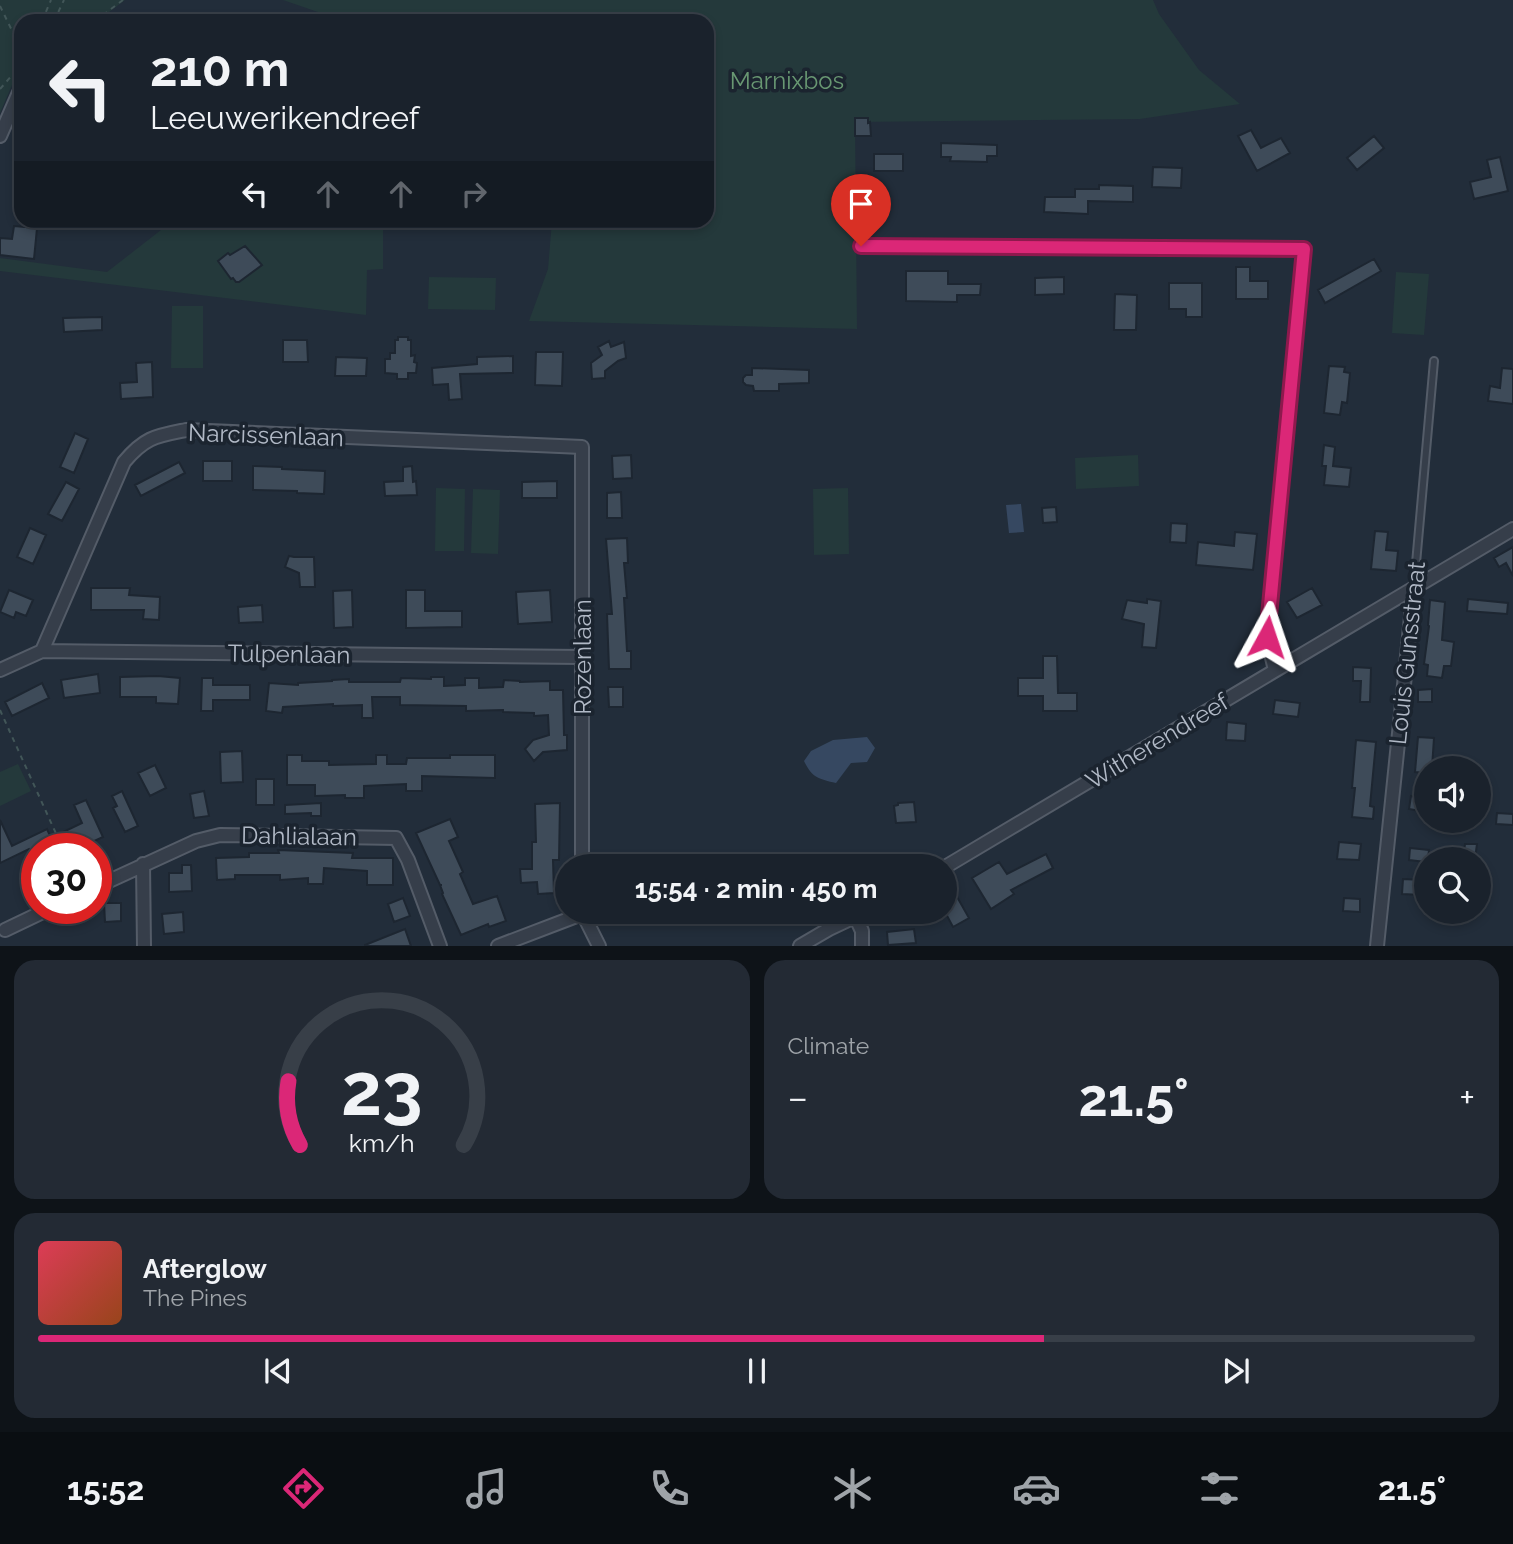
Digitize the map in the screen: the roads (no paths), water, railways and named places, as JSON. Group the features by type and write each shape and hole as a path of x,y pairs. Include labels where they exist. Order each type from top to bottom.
{"street":[{"path":"0,136 14,104"},
{"path":"861,246 1304,249 1267,637 1275,670"},
{"name":"Narcissenlaan","path":"42,651 124,462 135,449 156,436 186,430 582,447"},
{"name":"Rozenlaan","path":"582,447 582,854"},
{"name":"Witherendreef","path":"957,860 1513,529"},
{"name":"Louis Gunsstraat","path":"1377,946 1414,588"},
{"name":"Tulpenlaan","path":"0,670 42,651 582,657"},
{"name":"Dahlialaan","path":"112,879 208,836 396,838 408,860 440,946"},
{"path":"143,864 144,946"},
{"path":"5,930 21,922"},
{"path":"498,946 555,924"},
{"path":"588,924 599,946"},
{"path":"800,946 841,924"},
{"path":"861,924 862,946"}],"lane":[{"name":"Louis Gunsstraat","path":"1414,588 1434,361"}],"water":[{"path":"1021,504 1024,532 1009,533 1006,505"},
{"path":"867,737 875,748 867,762 851,763 836,783 817,777 804,761 811,751 833,740"}],"park label":[{"name":"Marnixbos","path":"787,80"}]}
